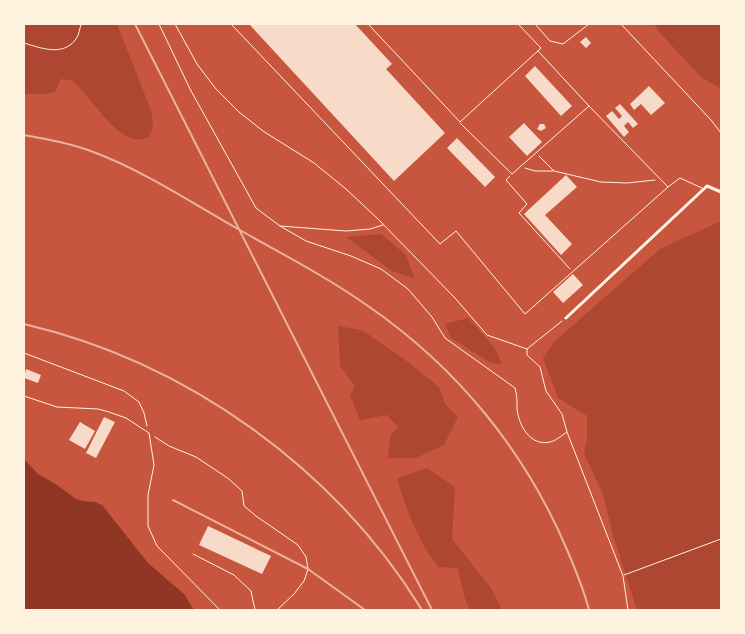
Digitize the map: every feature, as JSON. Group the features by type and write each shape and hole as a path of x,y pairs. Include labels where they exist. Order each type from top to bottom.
{"street":[{"path":"566,318 707,186 721,192"}],"lane":[{"path":"231,24 440,244 456,231 525,314 680,178 704,189"},
{"path":"368,24 460,122 512,174 589,106"},
{"path":"460,122 541,48 518,24"},
{"path":"538,51 668,187"},
{"path":"24,396 57,407 98,409 110,412 126,418 149,433 154,465 148,496 148,526 151,537 157,546 220,610"},
{"path":"193,554 234,575 251,591 255,610"}],"path":[{"path":"24,43 47,50 67,48 77,38 81,24"},
{"path":"159,24 190,89 256,208 280,226 306,241 350,256 381,270 408,289 432,317 445,338 515,388 522,429 533,440 550,442 567,432"},
{"path":"175,24 197,64 216,89 263,131 314,163 346,189 455,298 487,335 527,349"},
{"path":"534,24 550,41 563,44 589,24"},
{"path":"621,24 721,133"},
{"path":"536,153 554,171"},
{"path":"520,167 536,171 554,171 601,182 627,183 661,180"},
{"path":"512,174 506,180 527,204 519,213 573,271"},
{"path":"280,226 346,231 370,229 384,225"},
{"path":"527,349 566,318"},
{"path":"527,349 527,355 540,367 546,391 562,414 567,432 623,576 628,610"},
{"path":"24,353 124,391 139,402 149,433 168,446 196,457 229,479 242,490 244,506 298,546 306,557 308,569 304,581 294,594 277,610"},
{"path":"623,576 721,538"}],"shaded area":[{"path":"24,24 117,24 152,113 153,128 149,137 138,139 127,136 116,129 71,80 61,79 55,92 24,94"},
{"path":"654,24 721,24 721,89 701,77 659,32"},
{"path":"721,221 721,610 637,610 613,535 603,494 584,454 587,439 587,416 558,398 543,358 555,341 660,249"},
{"path":"381,234 406,255 415,279 392,271 346,237"},
{"path":"468,318 494,347 502,364 491,363 451,338 445,324"},
{"path":"338,326 362,330 408,362 439,387 445,404 458,417 444,445 416,458 388,458 390,436 398,427 387,415 360,420 350,395 355,386 340,366"},
{"path":"24,459 38,474 76,499 102,505 148,563 184,594 194,610 24,610"},
{"path":"427,468 455,487 452,539 491,588 502,610 470,610 465,599 458,568 438,567 419,535 404,502 397,478"}],"building":[{"path":"249,24 355,24 392,64 386,69 445,133 394,181"},
{"path":"586,37 591,43 586,48 580,42"},
{"path":"535,66 572,106 561,116 525,76"},
{"path":"649,86 665,103 651,115 641,104 634,110 630,104"},
{"path":"620,104 638,124 633,128 628,122 624,126 629,132 624,137 606,116 612,111 619,119 622,116 615,108"},
{"path":"524,123 542,142 527,156 509,137"},
{"path":"540,124 544,124 546,128 541,131 537,129"},
{"path":"457,138 495,177 485,187 447,148"},
{"path":"566,175 577,187 545,215 572,244 561,255 524,214"},
{"path":"573,274 583,285 563,303 553,292"},
{"path":"26,369 41,375 38,383 24,378"},
{"path":"104,417 115,422 96,458 86,453"},
{"path":"80,422 95,431 85,449 69,440"},
{"path":"208,526 271,556 262,574 199,545"}],"railway":[{"path":"135,24 432,610"},
{"path":"24,135 80,147 127,166 320,275 401,330 460,385 510,447 532,480 551,515 577,573 589,610"},
{"path":"24,324 84,341 142,365 198,393 251,428 300,467 345,510 386,558 422,610"},
{"path":"173,500 308,569 365,610"}]}
